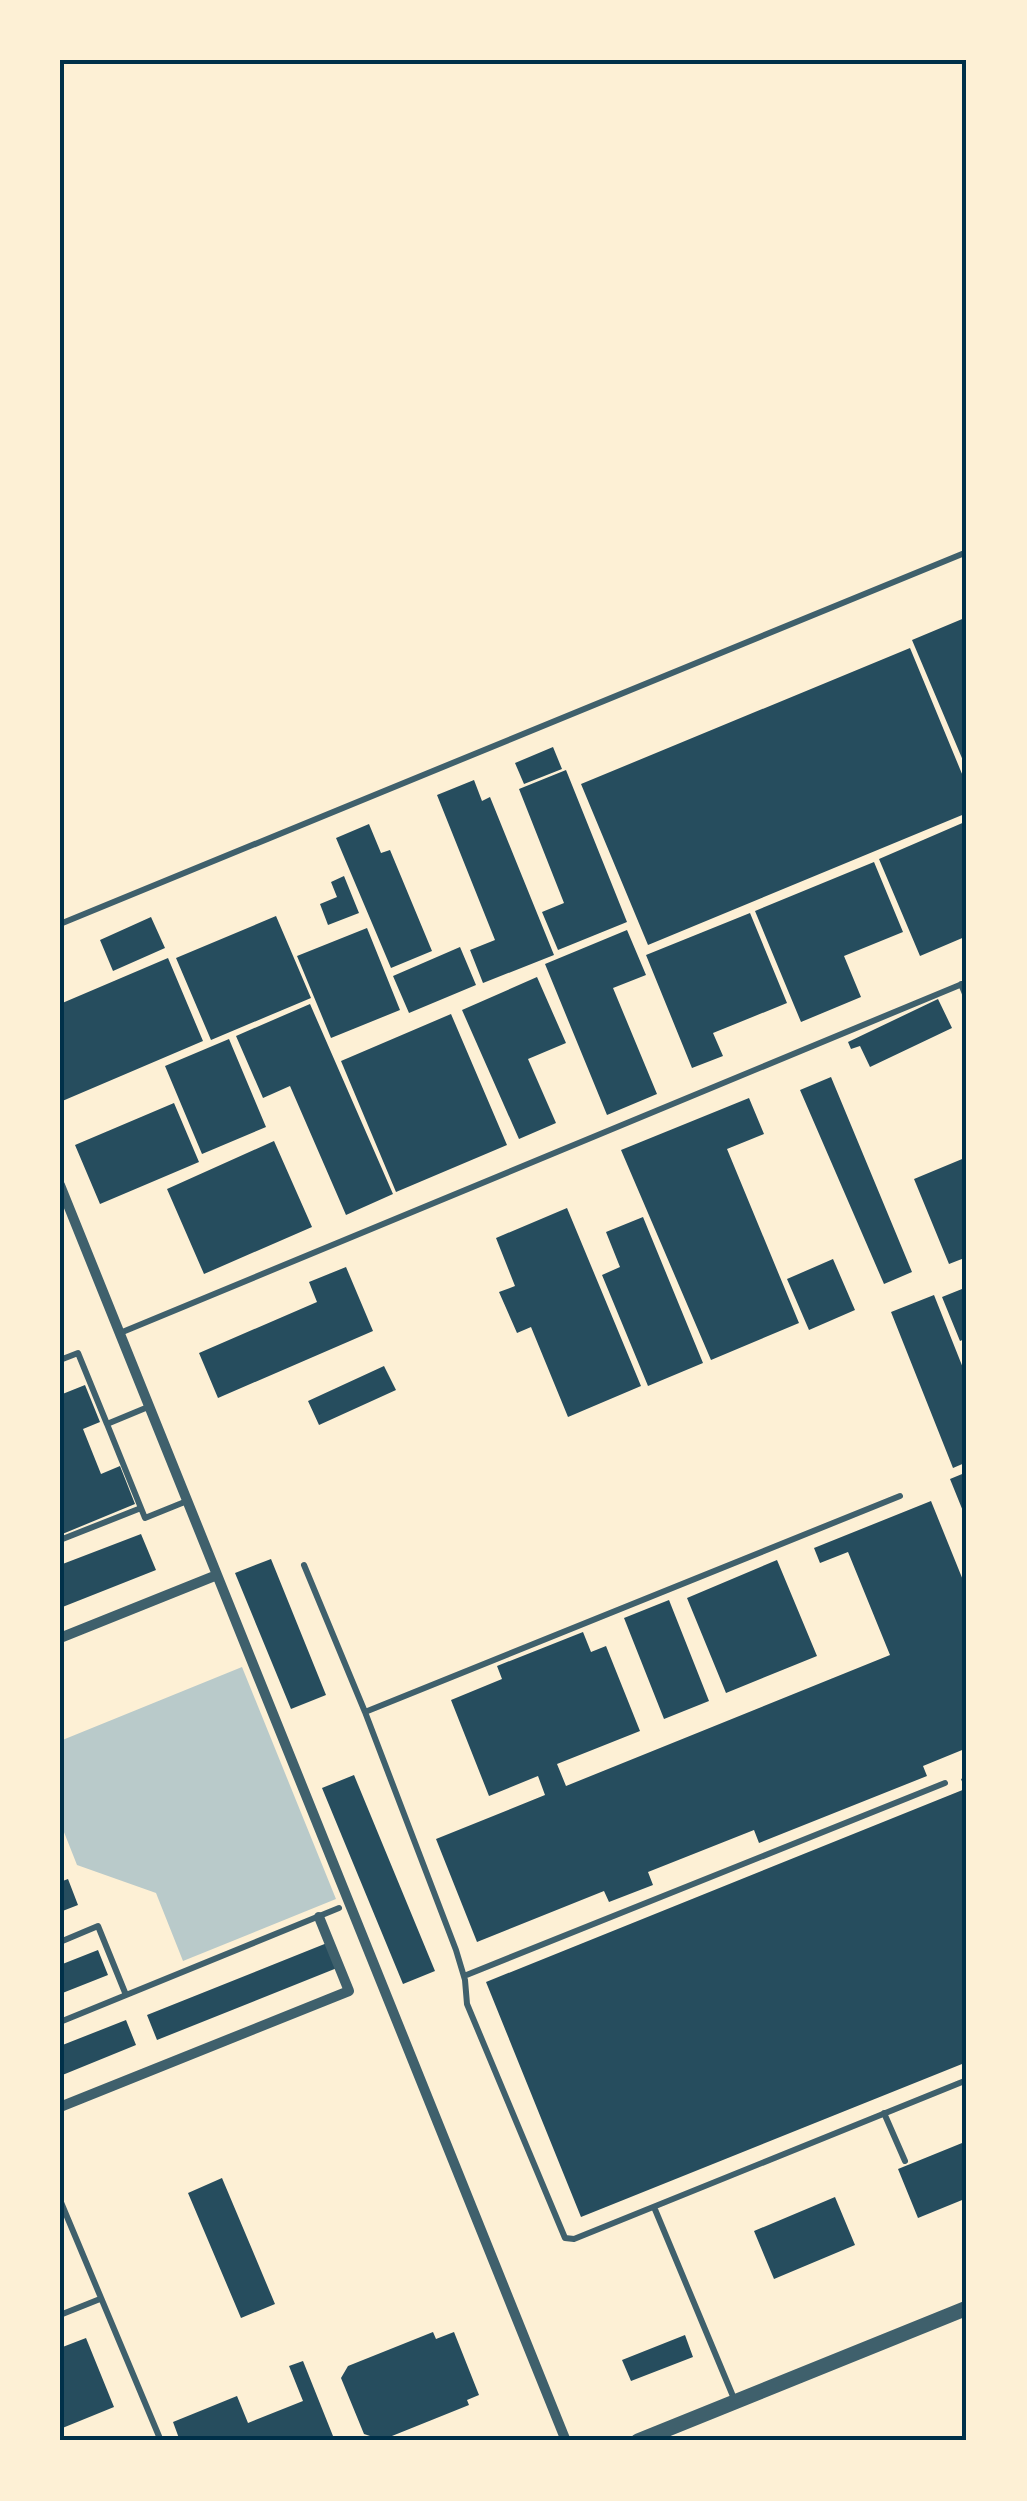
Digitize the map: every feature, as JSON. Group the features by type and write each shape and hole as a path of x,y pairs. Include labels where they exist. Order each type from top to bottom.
{"street":[{"path":"60,1185 566,2441"},
{"path":"60,1638 217,1575"},
{"path":"60,2107 349,1990 320,1917"},
{"path":"638,2441 967,2308"}],"lane":[{"path":"60,924 967,552"},
{"path":"120,1333 964,983 967,999"},
{"path":"60,1360 78,1353 145,1518 187,1501"},
{"path":"107,1424 150,1407"},
{"path":"365,1712 900,1496"},
{"path":"60,1540 141,1508"},
{"path":"304,1565 365,1712 464,1976 467,2004 563,2235 574,2239 967,2080"},
{"path":"464,1976 945,1783"},
{"path":"60,2022 339,1908"},
{"path":"60,1942 98,1926 126,1995"},
{"path":"884,2114 905,2161"},
{"path":"60,2200 161,2441"},
{"path":"654,2207 735,2402"},
{"path":"60,2315 100,2298"}],"shaded area":[{"path":"242,1667 336,1899 183,1961 156,1893 77,1865 60,1822 60,1741"}],"building":[{"path":"967,617 967,770 912,640"},
{"path":"910,648 967,786 967,813 648,945 581,784"},
{"path":"553,747 562,769 524,784 515,763"},
{"path":"566,770 627,922 558,950 542,912 564,903 519,789"},
{"path":"474,780 482,801 490,797 554,955 483,983 470,950 495,940 437,795"},
{"path":"967,821 967,936 920,956 879,859"},
{"path":"369,824 381,853 390,850 432,951 391,968 336,838"},
{"path":"874,862 903,932 844,956 861,997 801,1022 755,911"},
{"path":"344,876 359,913 328,925 320,904 337,897 331,882"},
{"path":"750,913 787,1003 713,1033 723,1056 692,1068 646,955"},
{"path":"276,916 311,998 211,1040 176,958"},
{"path":"151,917 165,948 113,971 100,940"},
{"path":"367,928 400,1010 331,1038 297,956"},
{"path":"627,930 646,975 613,988 657,1094 607,1115 545,964"},
{"path":"460,947 476,985 409,1013 393,976"},
{"path":"168,958 203,1041 60,1102 60,1004"},
{"path":"537,977 566,1043 528,1059 556,1123 519,1139 462,1010"},
{"path":"938,999 952,1028 870,1067 860,1046 851,1049 848,1042"},
{"path":"310,1004 393,1194 346,1215 290,1086 263,1098 236,1036"},
{"path":"451,1014 507,1145 396,1192 341,1061"},
{"path":"229,1039 266,1127 202,1154 165,1066"},
{"path":"831,1077 912,1272 884,1284 800,1090"},
{"path":"749,1098 764,1134 727,1149 799,1323 711,1360 621,1150"},
{"path":"174,1103 199,1162 100,1204 75,1145"},
{"path":"274,1141 312,1227 204,1274 167,1189"},
{"path":"967,1157 967,1257 949,1264 914,1179"},
{"path":"567,1208 641,1386 568,1417 531,1327 517,1333 499,1292 515,1286 496,1238"},
{"path":"643,1217 703,1363 648,1386 602,1275 620,1267 606,1232"},
{"path":"833,1259 855,1310 809,1330 787,1279"},
{"path":"346,1267 373,1331 218,1398 199,1353 317,1302 309,1282"},
{"path":"967,1287 967,1338 960,1341 942,1297"},
{"path":"934,1295 967,1378 967,1462 953,1468 891,1312"},
{"path":"384,1366 396,1390 319,1425 308,1401"},
{"path":"85,1385 100,1422 83,1429 101,1474 120,1466 135,1504 60,1535 60,1395"},
{"path":"967,1472 967,1521 950,1479"},
{"path":"931,1501 967,1590 967,1748 923,1766 927,1776 759,1843 754,1830 648,1872 653,1885 609,1902 604,1891 477,1942 436,1839 545,1795 538,1776 489,1796 451,1700 502,1679 497,1666 583,1632 591,1652 606,1646 640,1731 557,1764 566,1786 890,1655 848,1552 820,1563 814,1548"},
{"path":"141,1534 156,1570 60,1608 60,1565"},
{"path":"271,1559 326,1695 291,1709 235,1573"},
{"path":"777,1560 817,1656 726,1693 687,1598"},
{"path":"669,1600 709,1701 664,1719 624,1618"},
{"path":"354,1775 435,1971 403,1984 322,1788"},
{"path":"967,1776 967,2062 581,2217 486,1982 965,1789 961,1779"},
{"path":"68,1879 78,1905 60,1912 60,1882"},
{"path":"327,1943 337,1968 157,2040 147,2015"},
{"path":"98,1950 108,1975 60,1994 60,1965"},
{"path":"126,2020 136,2045 60,2076 60,2046"},
{"path":"967,2141 967,2198 918,2218 898,2169"},
{"path":"222,2178 275,2304 241,2318 188,2193"},
{"path":"835,2197 855,2245 774,2279 754,2231"},
{"path":"433,2332 436,2339 454,2332 479,2395 467,2400 469,2405 382,2440 364,2434 341,2378 348,2366"},
{"path":"685,2335 693,2357 631,2381 622,2360"},
{"path":"86,2338 114,2407 60,2429 60,2348"},
{"path":"303,2361 335,2441 180,2441 173,2422 237,2396 248,2423 303,2401 289,2366"}]}
